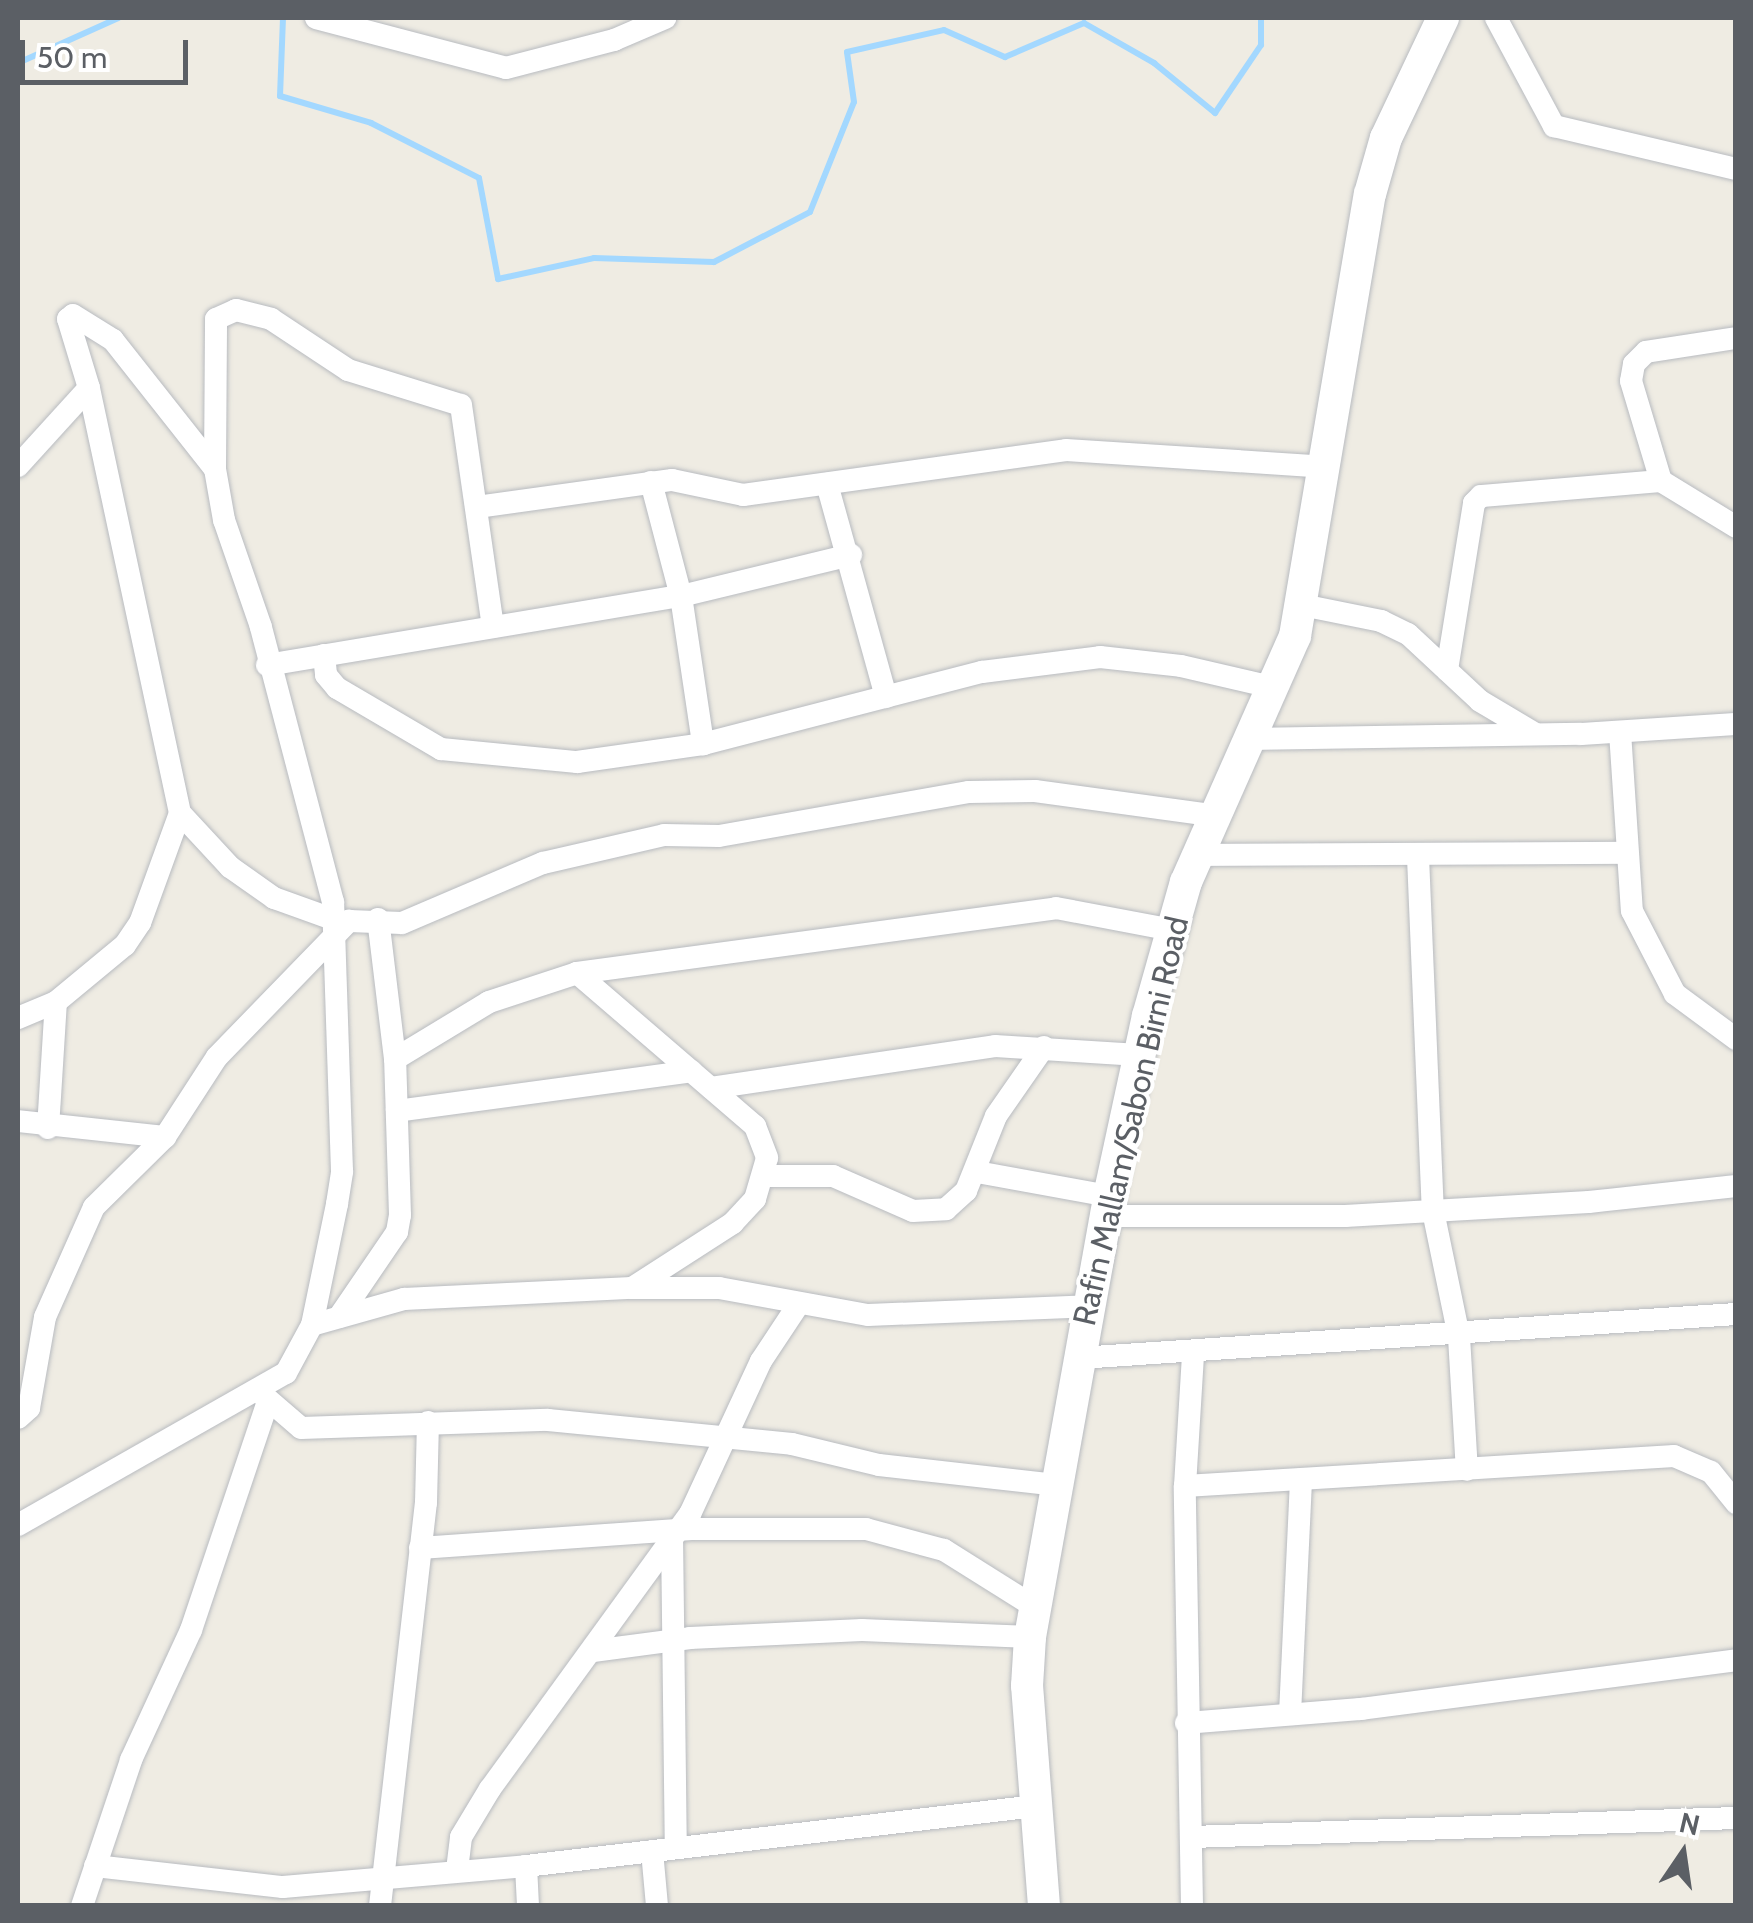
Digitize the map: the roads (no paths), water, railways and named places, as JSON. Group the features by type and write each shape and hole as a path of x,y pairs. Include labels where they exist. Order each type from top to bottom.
{"street":[{"path":"316,18 506,68 614,40 665,18"},
{"name":"Rafin Mallam/Sabon Birni Road","path":"1044,1906 1027,1686 1033,1622 1107,1206 1139,1055 1196,855 1210,815 1272,688 1302,606 1370,194 1386,138 1442,18"},
{"path":"1496,18 1554,126 1736,169"},
{"path":"18,1525 262,1396 286,1373 312,1325 342,1171 335,924 215,469 216,319 236,310 299,332 348,370 454,398 461,405 493,627"},
{"path":"215,469 113,340 72,315 66,324 89,388 180,813 230,867 274,898 335,924"},
{"path":"1736,338 1646,352 1634,364 1631,381 1647,450 1661,481 1736,527"},
{"path":"18,466 89,388"},
{"path":"477,507 692,480 742,495 1066,450 1326,467"},
{"path":"1446,670 1474,503 1481,496 1661,481"},
{"path":"652,482 680,596 703,744"},
{"path":"827,484 851,555 886,697"},
{"path":"267,665 680,596 851,555"},
{"path":"1302,606 1381,621 1408,634 1480,701 1534,733"},
{"path":"324,655 326,675 337,688 441,749 603,762 703,744 982,672 1100,657 1200,669 1272,688"},
{"path":"1247,739 1620,732 1736,724"},
{"path":"1620,732 1624,853 1632,911 1656,962 1698,1016 1736,1039"},
{"path":"18,1418 29,1408 44,1318 80,1230 94,1207 165,1137 217,1057 335,924 361,918 402,922 543,863 664,835 719,836 969,792 1035,791 1210,815"},
{"path":"18,1018 56,1002 125,945 140,923 180,813"},
{"path":"1196,855 1624,853"},
{"path":"1418,856 1434,1211 1459,1337 1467,1470"},
{"path":"395,1060 489,1002 577,973 1056,908 1172,930"},
{"path":"338,1317 398,1232 395,1060 378,919"},
{"path":"577,973 711,1088 762,1138 765,1176 733,1223 632,1288"},
{"path":"48,1128 56,1002"},
{"path":"711,1088 996,1046 1139,1055"},
{"path":"765,1176 834,1176 912,1211 958,1202 977,1172 996,1116 1044,1047"},
{"path":"396,1111 691,1072"},
{"path":"18,1121 48,1128 165,1137"},
{"path":"977,1172 1107,1206 1434,1211 1736,1186"},
{"path":"312,1325 436,1296 632,1288 718,1288 798,1306 868,1315 1088,1306"},
{"path":"458,1870 461,1837 470,1820 594,1651 674,1532 730,1440 761,1361 798,1306"},
{"path":"1079,1358 1459,1337 1736,1314"},
{"path":"1192,1906 1185,1486 1193,1354"},
{"path":"262,1396 301,1428 548,1420 730,1440 1056,1485"},
{"path":"82,1906 131,1760 191,1630 262,1396"},
{"path":"380,1906 420,1548 428,1422"},
{"path":"1185,1486 1674,1456 1711,1472 1736,1503"},
{"path":"1290,1714 1301,1479"},
{"path":"420,1548 674,1532 866,1528 908,1535 1033,1622"},
{"path":"657,1906 664,1850 672,1640 669,1590 678,1549 674,1532"},
{"path":"594,1651 672,1640 1033,1622"},
{"path":"1186,1723 1736,1660"},
{"path":"95,1866 283,1887 383,1875 526,1866 1036,1806"},
{"path":"1192,1837 1736,1818"},
{"path":"526,1866 528,1906"}],"waterway":[{"path":"18,63 118,18"},
{"path":"283,18 280,96 371,123 479,178 498,279 594,258 714,262 810,212 854,102 847,52 944,30 1005,57 1084,23 1154,63 1215,113 1261,45 1261,18"}]}
